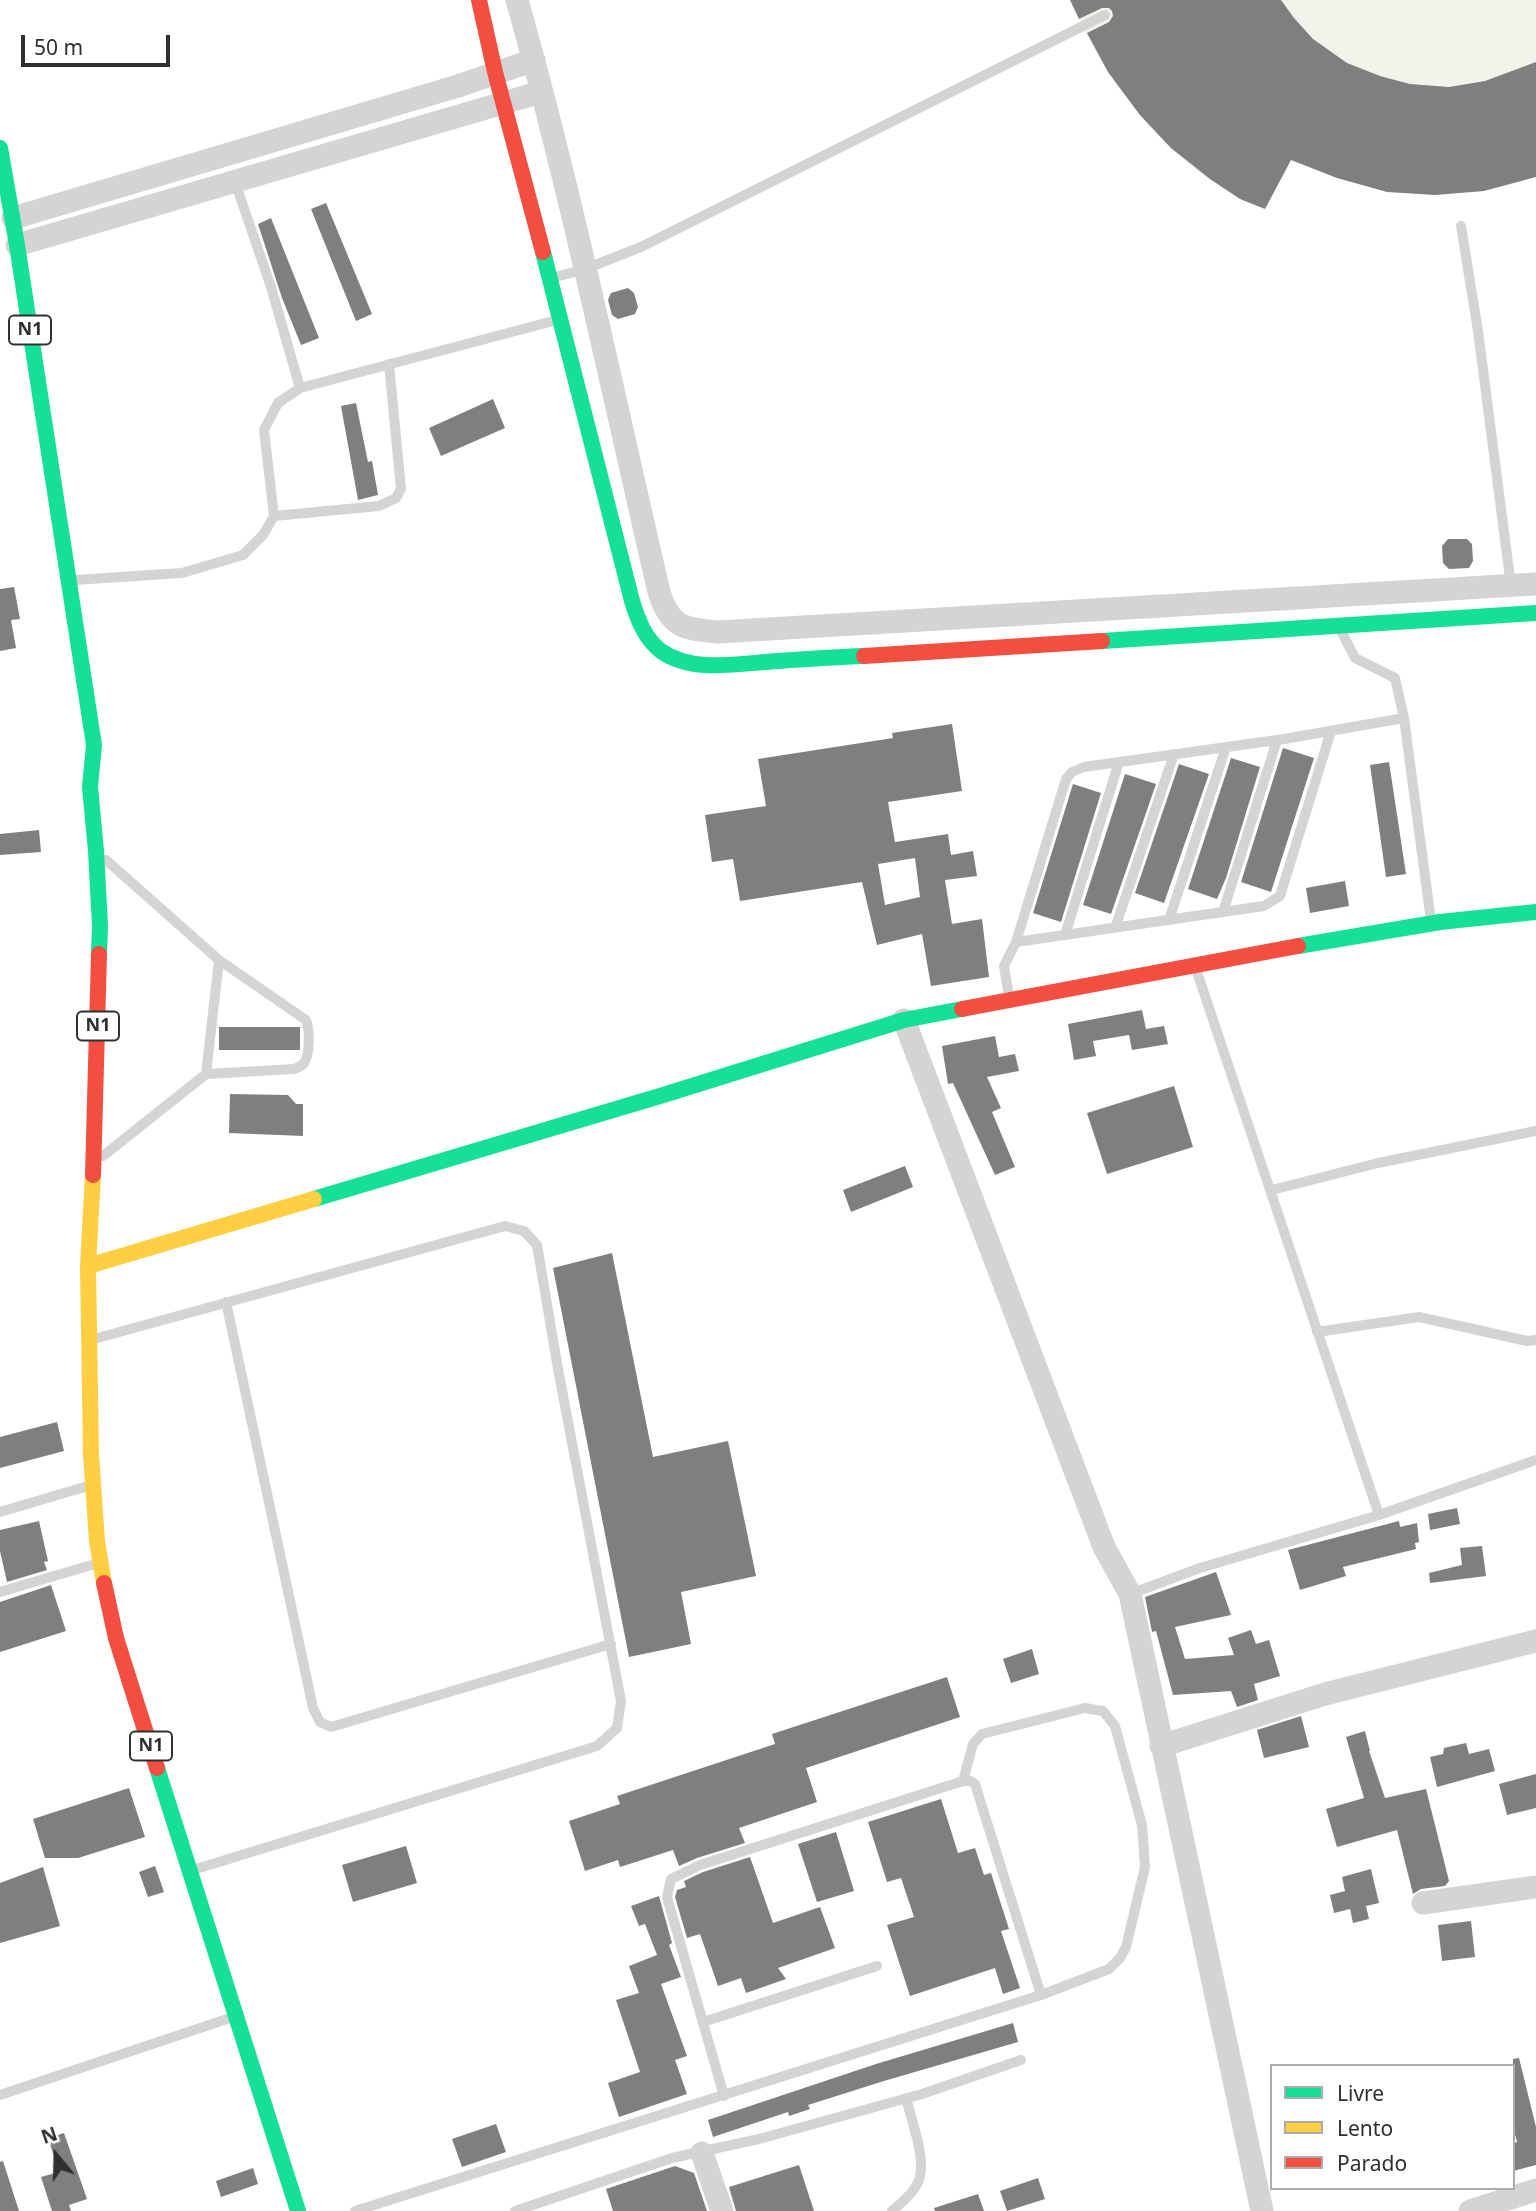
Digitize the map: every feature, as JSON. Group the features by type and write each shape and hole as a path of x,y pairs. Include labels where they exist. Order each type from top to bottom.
{"main road":[{"path":"479,0 503,104 638,623 651,643 670,657 691,664 716,665 1536,614"},
{"name":"N1","path":"0,148 94,745 90,787 100,926 94,1162 88,1266 90,1455 101,1562 116,1638 298,2211"},
{"path":"88,1266 905,1020 1195,964 1431,924 1536,912"}],"street":[{"path":"517,0 585,269 659,592 665,612 676,622 696,630 718,632 1536,584"},
{"path":"13,218 458,86 534,60"},
{"path":"17,245 541,92"},
{"path":"905,1020 1104,1547 1130,1594 1262,2211"},
{"path":"1161,1746 1313,1698 1536,1641"},
{"path":"1423,1903 1536,1887"},
{"path":"702,2153 722,2211"},
{"path":"1470,2211 1536,2190"}],"lane":[{"path":"550,279 585,269 641,247 1105,15"},
{"path":"235,182 271,286 300,387"},
{"path":"1461,226 1478,331 1511,586"},
{"path":"68,581 181,573 243,555 263,535 274,516 264,430 278,403 300,387 560,319"},
{"path":"274,516 379,506 396,498 401,489 389,363"},
{"path":"1339,625 1354,658 1395,678 1404,718 1431,924"},
{"path":"1009,999 1003,966 1016,942 1066,779 1072,772 1084,767 1277,740 1404,718"},
{"path":"1016,942 1264,906 1280,896 1331,731"},
{"path":"1223,912 1277,740"},
{"path":"1169,920 1226,747"},
{"path":"1115,928 1174,754"},
{"path":"1065,935 1119,762"},
{"path":"94,1162 206,1074 301,1067 306,1060 309,1027 306,1020 219,960 96,851"},
{"path":"206,1074 219,960"},
{"path":"1195,964 1380,1515"},
{"path":"1272,1190 1378,1163 1536,1131"},
{"path":"89,1340 505,1226 524,1231 537,1245 621,1701 617,1728 597,1746 190,1870"},
{"path":"226,1302 313,1708 320,1722 331,1727 611,1644"},
{"path":"1317,1332 1419,1317 1527,1341 1536,1340"},
{"path":"1130,1594 1200,1568 1380,1515 1536,1460"},
{"path":"0,1512 93,1485"},
{"path":"0,1591 101,1562"},
{"path":"355,2211 1041,1995 1109,1969 1126,1947 1145,1867 1142,1825 1115,1726 1103,1711 1085,1708 982,1734 973,1744 963,1781"},
{"path":"724,2096 667,1897 671,1879 700,1864 970,1781 975,1784 1041,1995"},
{"path":"703,2022 877,1966"},
{"path":"0,2095 236,2015"},
{"path":"514,2211 672,2158 760,2139 906,2098 1021,2060"},
{"path":"892,2211 910,2195 920,2178 921,2159 906,2098"}],"shaded area":[{"path":"1070,0 1536,0 1536,176 1484,191 1435,195 1291,160 1265,209 1218,185 1197,170 1176,153 1139,115 1108,72"}],"building":[{"path":"1070,0 1281,0 1313,39 1347,63 1410,84 1449,87 1485,81 1536,62 1536,177 1484,191 1435,195 1387,192 1337,178 1291,160 1265,209 1240,199 1210,179 1171,148 1140,115 1108,72 1087,33 1109,22 1113,16 1112,11 1102,8 1079,19"},
{"path":"326,203 372,314 356,321 311,209"},
{"path":"271,218 319,338 301,345 282,298 258,224"},
{"path":"628,288 634,293 638,307 635,314 618,319 612,315 608,300 611,293"},
{"path":"493,399 505,428 441,456 429,428"},
{"path":"356,403 378,495 358,500 341,406"},
{"path":"1448,539 1467,539 1472,544 1473,561 1469,568 1449,569 1443,563 1442,546"},
{"path":"14,587 20,619 11,620 16,648 0,651 0,589"},
{"path":"952,724 962,791 888,802 895,842 948,834 951,855 973,851 977,876 945,880 952,924 982,919 989,977 931,986 922,934 877,945 862,882 740,901 733,859 712,862 705,815 766,806 758,759 893,738 892,733","holes":["915,858 920,897 885,905 878,864"]},
{"path":"1283,748 1314,758 1271,892 1241,882"},
{"path":"1231,758 1260,767 1217,899 1188,889"},
{"path":"1389,762 1406,874 1386,877 1370,765"},
{"path":"1179,764 1209,774 1164,903 1135,893"},
{"path":"1125,774 1156,784 1111,914 1083,905"},
{"path":"1073,784 1101,793 1061,922 1033,913"},
{"path":"39,830 41,852 0,855 0,834"},
{"path":"1345,881 1349,906 1310,913 1306,888"},
{"path":"1142,1010 1146,1029 1164,1026 1168,1044 1132,1050 1129,1035 1093,1041 1096,1056 1074,1060 1068,1024"},
{"path":"219,1027 300,1027 300,1050 219,1050"},
{"path":"995,1036 999,1057 1015,1054 1019,1071 987,1077 1001,1108 992,1112 1015,1167 995,1175 953,1083 948,1084 942,1046"},
{"path":"1174,1086 1193,1147 1107,1174 1087,1113"},
{"path":"230,1094 288,1095 296,1104 303,1104 303,1136 229,1133"},
{"path":"905,1166 913,1187 851,1212 843,1190"},
{"path":"612,1253 653,1457 728,1441 756,1576 681,1592 691,1644 629,1657 553,1268"},
{"path":"57,1422 64,1451 0,1468 0,1437"},
{"path":"1457,1508 1460,1524 1430,1530 1428,1514"},
{"path":"39,1521 48,1561 44,1562 47,1570 7,1582 0,1551 0,1530"},
{"path":"1399,1521 1400,1527 1417,1523 1419,1542 1415,1543 1416,1549 1343,1567 1346,1576 1300,1590 1288,1550"},
{"path":"1482,1546 1486,1576 1430,1583 1429,1573 1462,1565 1460,1548"},
{"path":"1216,1572 1231,1615 1175,1627 1185,1659 1234,1655 1228,1638 1251,1630 1256,1644 1269,1640 1280,1676 1254,1684 1258,1700 1237,1707 1231,1691 1173,1695 1156,1631 1152,1632 1145,1597"},
{"path":"51,1585 66,1631 0,1652 0,1602"},
{"path":"1032,1649 1039,1674 1011,1683 1003,1659"},
{"path":"947,1677 960,1717 806,1768 817,1802 739,1828 745,1843 679,1866 673,1850 620,1867 618,1860 585,1871 569,1821 620,1804 617,1796 775,1744 772,1734"},
{"path":"1301,1716 1309,1747 1264,1758 1257,1730"},
{"path":"1365,1731 1385,1798 1426,1789 1449,1881 1445,1886 1421,1889 1413,1894 1397,1830 1337,1847 1326,1809 1364,1798 1346,1737"},
{"path":"1466,1743 1469,1754 1489,1749 1495,1771 1437,1787 1430,1757 1443,1754 1444,1748"},
{"path":"1536,1774 1536,1808 1507,1815 1499,1784"},
{"path":"129,1788 145,1837 78,1858 45,1858 33,1819"},
{"path":"941,1799 958,1853 975,1848 984,1875 991,1873 1009,1929 1001,1931 1020,1988 1003,1994 995,1968 910,1996 887,1925 914,1917 901,1878 887,1882 868,1822"},
{"path":"836,1832 854,1891 817,1902 798,1844"},
{"path":"406,1846 417,1883 353,1902 342,1865"},
{"path":"750,1857 773,1923 820,1907 835,1948 778,1968 786,1979 746,1993 741,1978 718,1986 700,1934 687,1938 675,1897 677,1890 686,1887 684,1881"},
{"path":"155,1866 164,1892 148,1897 139,1872"},
{"path":"43,1867 60,1926 0,1943 0,1883"},
{"path":"1371,1869 1379,1903 1366,1906 1369,1919 1353,1923 1350,1909 1334,1913 1330,1895 1345,1891 1342,1877"},
{"path":"659,1896 672,1943 669,1945 681,1977 661,1984 687,2056 675,2060 687,2094 619,2117 608,2083 640,2072 616,2000 639,1993 629,1966 657,1955 645,1924 639,1926 631,1906"},
{"path":"1471,1921 1475,1957 1442,1961 1438,1925"},
{"path":"1013,2023 1018,2042 884,2081 808,2105 810,2109 789,2116 788,2112 713,2137 708,2120 876,2064"},
{"path":"1519,2058 1536,2127 1536,2165 1515,2170 1517,2142 1513,2059"},
{"path":"496,2124 506,2152 462,2167 452,2139"},
{"path":"64,2133 87,2199 69,2205 71,2211 52,2211 41,2177 59,2172 48,2138"},
{"path":"3,2161 19,2211 0,2211 0,2162"},
{"path":"799,2165 814,2211 736,2211 729,2187"},
{"path":"675,2166 694,2173 707,2211 613,2211 606,2189"},
{"path":"253,2168 258,2184 221,2197 216,2181"},
{"path":"1038,2178 1045,2199 1007,2211 1000,2191"},
{"path":"978,2194 984,2211 935,2211 934,2208"}],"traffic: fast":[{"path":"0,148 94,745 90,787 96,851 99,954"},
{"path":"543,252 632,601 646,635 661,651 674,658 702,665 864,656"},
{"path":"1102,641 1536,613"},
{"path":"1298,946 1440,922 1536,912"},
{"path":"314,1199 904,1020 962,1009"},
{"path":"157,1768 298,2211"}],"traffic: slow":[{"path":"93,1175 88,1266 91,1455 97,1541 104,1583"},
{"path":"88,1266 314,1199"}],"traffic: jam":[{"path":"479,0 495,72 543,252"},
{"path":"864,656 1102,641"},
{"path":"962,1009 1298,946"},
{"path":"93,1175 99,954"},
{"path":"104,1583 116,1638 157,1768"}]}
